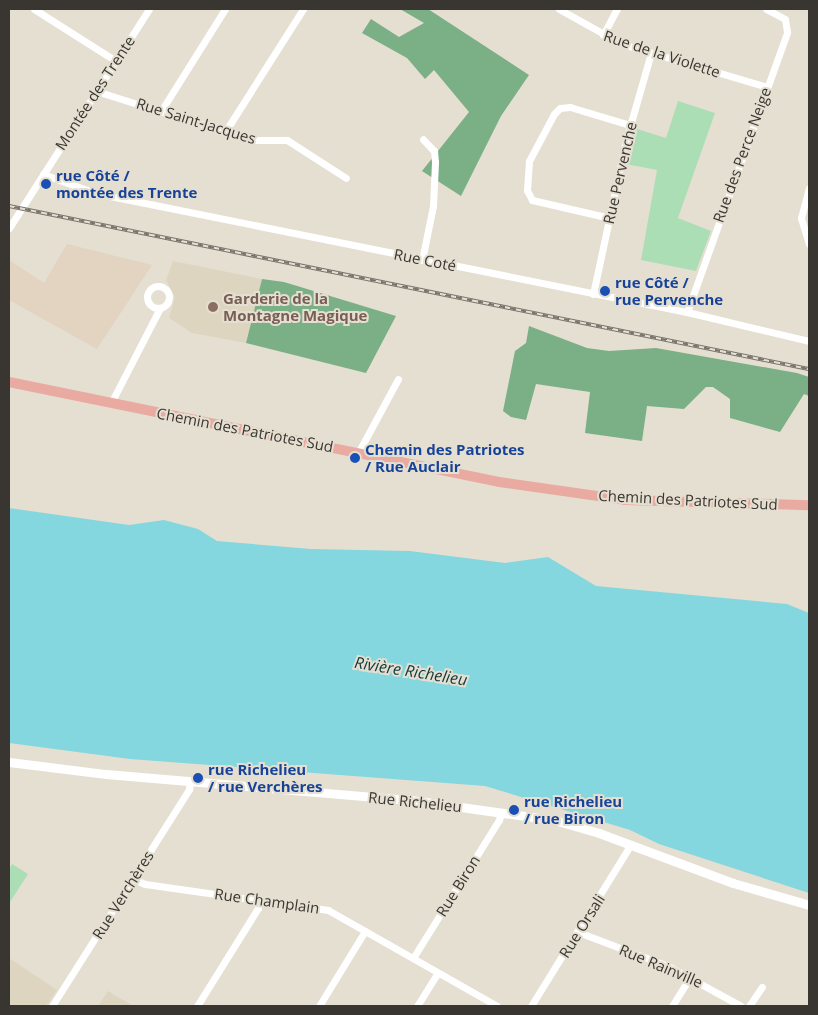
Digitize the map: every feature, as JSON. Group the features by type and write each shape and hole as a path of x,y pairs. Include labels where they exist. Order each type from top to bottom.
{"main road":[{"name":"Chemin des Patriotes Sud","path":"9,382 482,480 614,499 809,506"},
{"name":"Rue Richelieu","path":"9,762 190,782 404,800 572,824 734,883 809,904"}],"street":[{"path":"34,9 116,60"},
{"name":"Montée des Trente","path":"9,228 149,9"},
{"path":"161,110 224,9"},
{"path":"225,132 303,9"},
{"path":"603,35 617,9"},
{"name":"Rue des Perce Neige","path":"687,312 788,27 784,17 766,9"},
{"name":"Rue de la Violette","path":"561,10 603,35 651,53 767,87"},
{"name":"Rue Pervenche","path":"593,294 630,125 651,53"},
{"name":"Rue Saint-Jacques","path":"96,91 257,141 287,140 346,178"},
{"path":"610,218 534,201 527,190 528,161 554,114 560,108 570,107 630,125"},
{"path":"422,139 434,151 435,162 432,206 422,260"},
{"name":"Rue Coté","path":"43,174 95,193 687,312 809,341"},
{"path":"809,188 801,218 809,244"},
{"path":"110,403 160,308"},
{"path":"358,453 398,379"},
{"name":"Rue Verchères","path":"52,1006 189,789 190,782"},
{"name":"Rue Biron","path":"413,958 499,820 501,813"},
{"name":"Rue Orsali","path":"531,1006 631,844"},
{"name":"Rue Champlain","path":"133,879 145,884 325,910 497,1006"},
{"path":"197,1006 258,908 258,900"},
{"path":"319,1006 365,932"},
{"name":"Rue Rainville","path":"578,932 668,966 689,979 699,981 741,1006"},
{"path":"417,1006 438,973"},
{"path":"672,1006 689,979"},
{"path":"749,1006 762,987"}],"shaded area":[{"path":"67,244 152,265 97,349 9,300 9,260 44,283"},
{"name":"Garderie de la Montagne Magique","path":"173,261 262,279 246,343 192,333 169,318 175,297 166,280"},
{"path":"9,958 57,990 46,1006 9,1006"},
{"path":"108,991 133,1006 98,1006"}],"green space":[{"path":"400,9 428,9 529,75 501,116 461,196 422,171 469,112 434,70 425,79 407,58 362,33 371,19 399,37 424,23"},
{"path":"678,101 715,113 678,218 711,231 696,271 641,260 657,170 626,164 634,128 666,138"},
{"path":"262,279 284,282 396,316 366,373 246,343"},
{"path":"529,326 587,348 609,351 656,348 797,373 809,377 809,396 804,394 780,432 730,418 730,399 713,387 706,387 684,409 647,406 642,441 585,433 590,392 536,384 526,420 511,417 503,411 515,351 526,343"},
{"path":"12,864 28,874 10,902 9,870"}],"water":[{"name":"Rivière Richelieu","path":"9,508 129,525 164,520 198,529 217,541 311,549 410,551 505,563 548,557 596,586 787,604 809,613 809,893 659,844 630,830 485,786 130,759 9,743"}],"railway":[{"path":"9,206 809,369"}],"place":[{"name":"rue Côté / montée des Trente","path":"46,184"},
{"name":"rue Côté / rue Pervenche","path":"605,291"},
{"name":"Garderie de la Montagne Magique","path":"213,307"},
{"name":"Chemin des Patriotes / Rue Auclair","path":"355,458"},
{"name":"rue Richelieu / rue Verchères","path":"198,778"},
{"name":"rue Richelieu / rue Biron","path":"514,810"}]}
